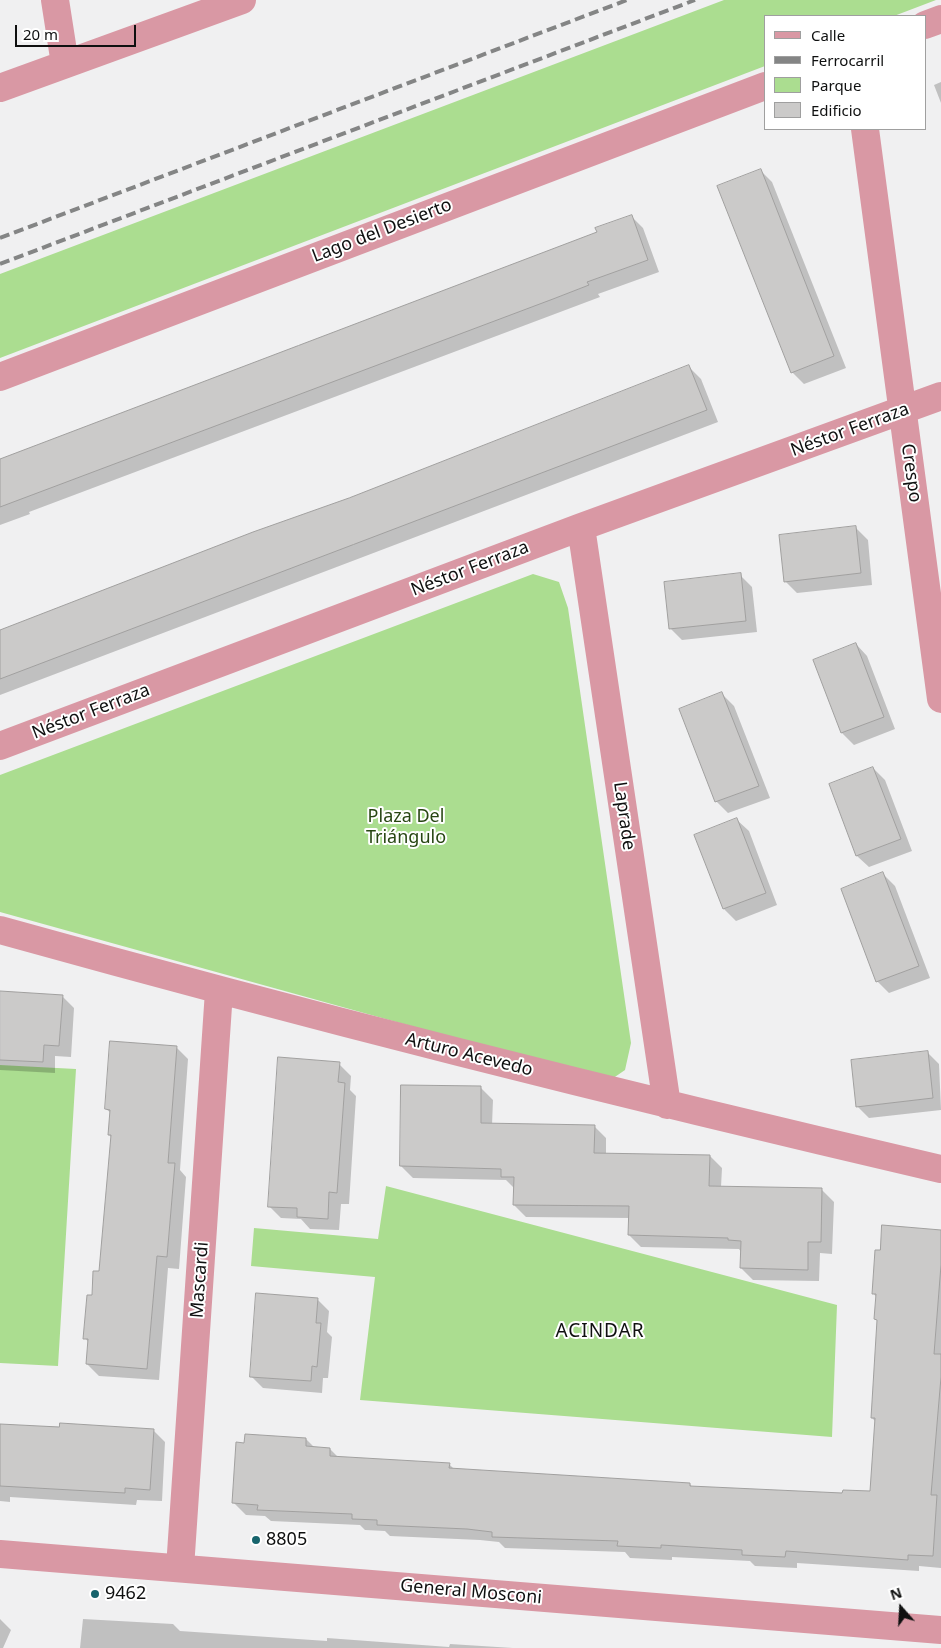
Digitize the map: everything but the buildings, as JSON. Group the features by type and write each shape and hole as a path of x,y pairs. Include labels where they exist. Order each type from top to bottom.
{"street":[{"path":"56,0 65,64"},
{"path":"0,88 242,0"},
{"path":"926,25 941,19"},
{"name":"Lago del Desierto","path":"0,377 764,86"},
{"name":"Crespo","path":"865,130 941,699"},
{"name":"Néstor Ferraza","path":"0,746 581,527 941,396"},
{"name":"Laprade","path":"581,527 667,1105"},
{"name":"Arturo Acevedo","path":"0,930 219,991 667,1105 941,1169"},
{"name":"Mascardi","path":"180,1568 219,991"},
{"name":"General Mosconi","path":"0,1554 941,1630"}],"green space":[{"path":"724,0 936,0 897,15 764,15 764,66 0,358 0,274"},
{"name":"Plaza Del Triángulo","path":"533,574 559,582 568,608 631,1043 625,1070 609,1081 0,912 0,775"},
{"path":"0,1065 76,1069 58,1366 0,1363"},
{"path":"386,1186 837,1305 832,1437 360,1400 375,1277 251,1266 254,1228 378,1239"}],"railway":[{"path":"0,238 627,0"},
{"path":"0,264 695,0"}],"place":[{"name":"8805","path":"256,1540"},
{"name":"9462","path":"95,1594"}],"district":[{"name":"ACINDAR","path":"600,1332"}]}
